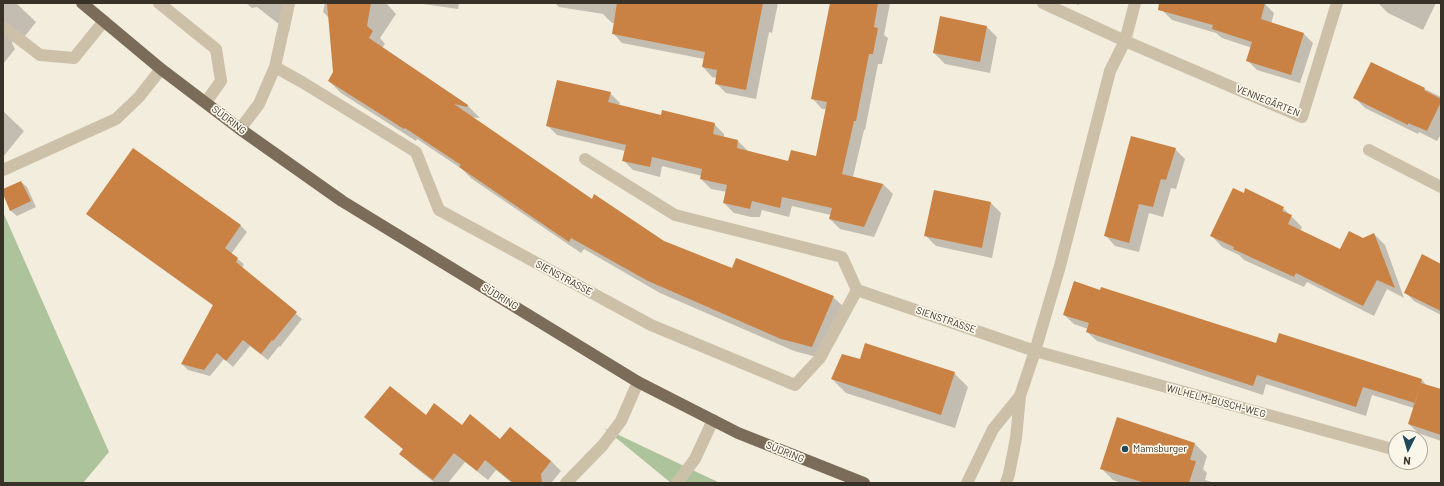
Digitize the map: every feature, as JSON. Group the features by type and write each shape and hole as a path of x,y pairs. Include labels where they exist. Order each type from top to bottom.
{"main road":[{"name":"SÜDRING","path":"82,3 161,69 240,129 342,201 638,382 738,433 864,483"}],"street":[{"path":"159,3 216,49 221,81 206,102"},
{"path":"240,129 259,104 275,67 289,3"},
{"name":"VENNEGÄRTEN","path":"1042,3 1125,41 1302,117 1337,3"},
{"path":"1006,483 1016,438 1020,396 1060,266 1110,71 1125,41 1135,3"},
{"path":"6,29 40,55 74,58 104,21"},
{"name":"SIENSTRASSE","path":"275,67 416,152 440,210 651,325 795,385 820,358 857,290 1035,351"},
{"path":"3,170 116,118 139,97 161,69"},
{"path":"1369,150 1441,187"},
{"path":"585,159 675,215 842,257 857,290"},
{"name":"WILHELM-BUSCH-WEG","path":"1035,351 1388,448"},
{"path":"566,483 603,445 620,421 638,382"},
{"path":"967,483 993,429 1020,396"},
{"path":"678,483 695,459 713,420"}],"green space":[{"path":"3,212 109,452 83,483 3,483"},
{"path":"604,428 720,483 671,483"}],"building":[{"path":"327,3 371,3 367,26 373,31 369,38 468,105 467,107 454,104 592,199 594,194 664,241 732,268 736,258 834,296 812,347 781,339 648,281 571,238 569,242 459,167 461,165 405,128 404,129 328,81 333,72"},
{"path":"617,3 763,3 746,90 715,84 717,70 702,67 705,52 612,34"},
{"path":"830,3 878,3 874,27 878,28 873,54 869,54 856,121 854,121 842,174 883,184 864,227 829,219 832,208 782,197 780,208 752,201 750,209 723,203 727,185 700,179 702,169 652,157 650,167 622,161 626,145 546,126 557,80 611,92 608,102 661,115 662,110 715,123 713,134 738,140 737,148 788,161 791,150 816,156 827,102 811,99"},
{"path":"1159,3 1265,3 1261,19 1304,33 1291,75 1246,61 1252,42 1212,29 1213,25 1158,10"},
{"path":"940,16 987,26 980,62 933,53"},
{"path":"1371,62 1425,88 1424,90 1441,99 1441,102 1427,131 1408,123 1408,125 1353,98"},
{"path":"1131,136 1176,148 1166,180 1161,179 1153,207 1139,204 1129,243 1104,236"},
{"path":"133,148 241,225 225,248 238,258 236,262 297,312 261,354 243,340 226,361 217,353 204,370 181,364 213,305 86,214"},
{"path":"21,181 31,201 10,211 3,194 3,189"},
{"path":"1233,188 1244,193 1245,188 1284,207 1282,211 1292,215 1288,224 1340,249 1349,231 1363,238 1374,233 1395,288 1377,280 1363,306 1296,273 1294,277 1233,249 1234,247 1210,236"},
{"path":"934,190 991,202 982,248 924,236"},
{"path":"1422,254 1441,264 1441,311 1404,293"},
{"path":"1074,281 1100,290 1101,287 1276,343 1279,333 1422,379 1415,403 1363,387 1356,407 1257,375 1253,386 1086,332 1089,323 1063,315"},
{"path":"865,343 955,372 941,415 831,379 842,354 860,359"},
{"path":"1421,383 1441,389 1441,435 1408,424"},
{"path":"390,386 426,415 434,403 462,425 470,414 500,439 510,427 551,461 541,474 542,483 513,483 485,460 477,471 454,453 433,480 399,454 403,449 364,417"},
{"path":"1117,417 1195,443 1190,460 1196,461 1189,483 1145,483 1100,469"}],"place":[{"name":"Mamsburger","path":"1125,449"}]}
